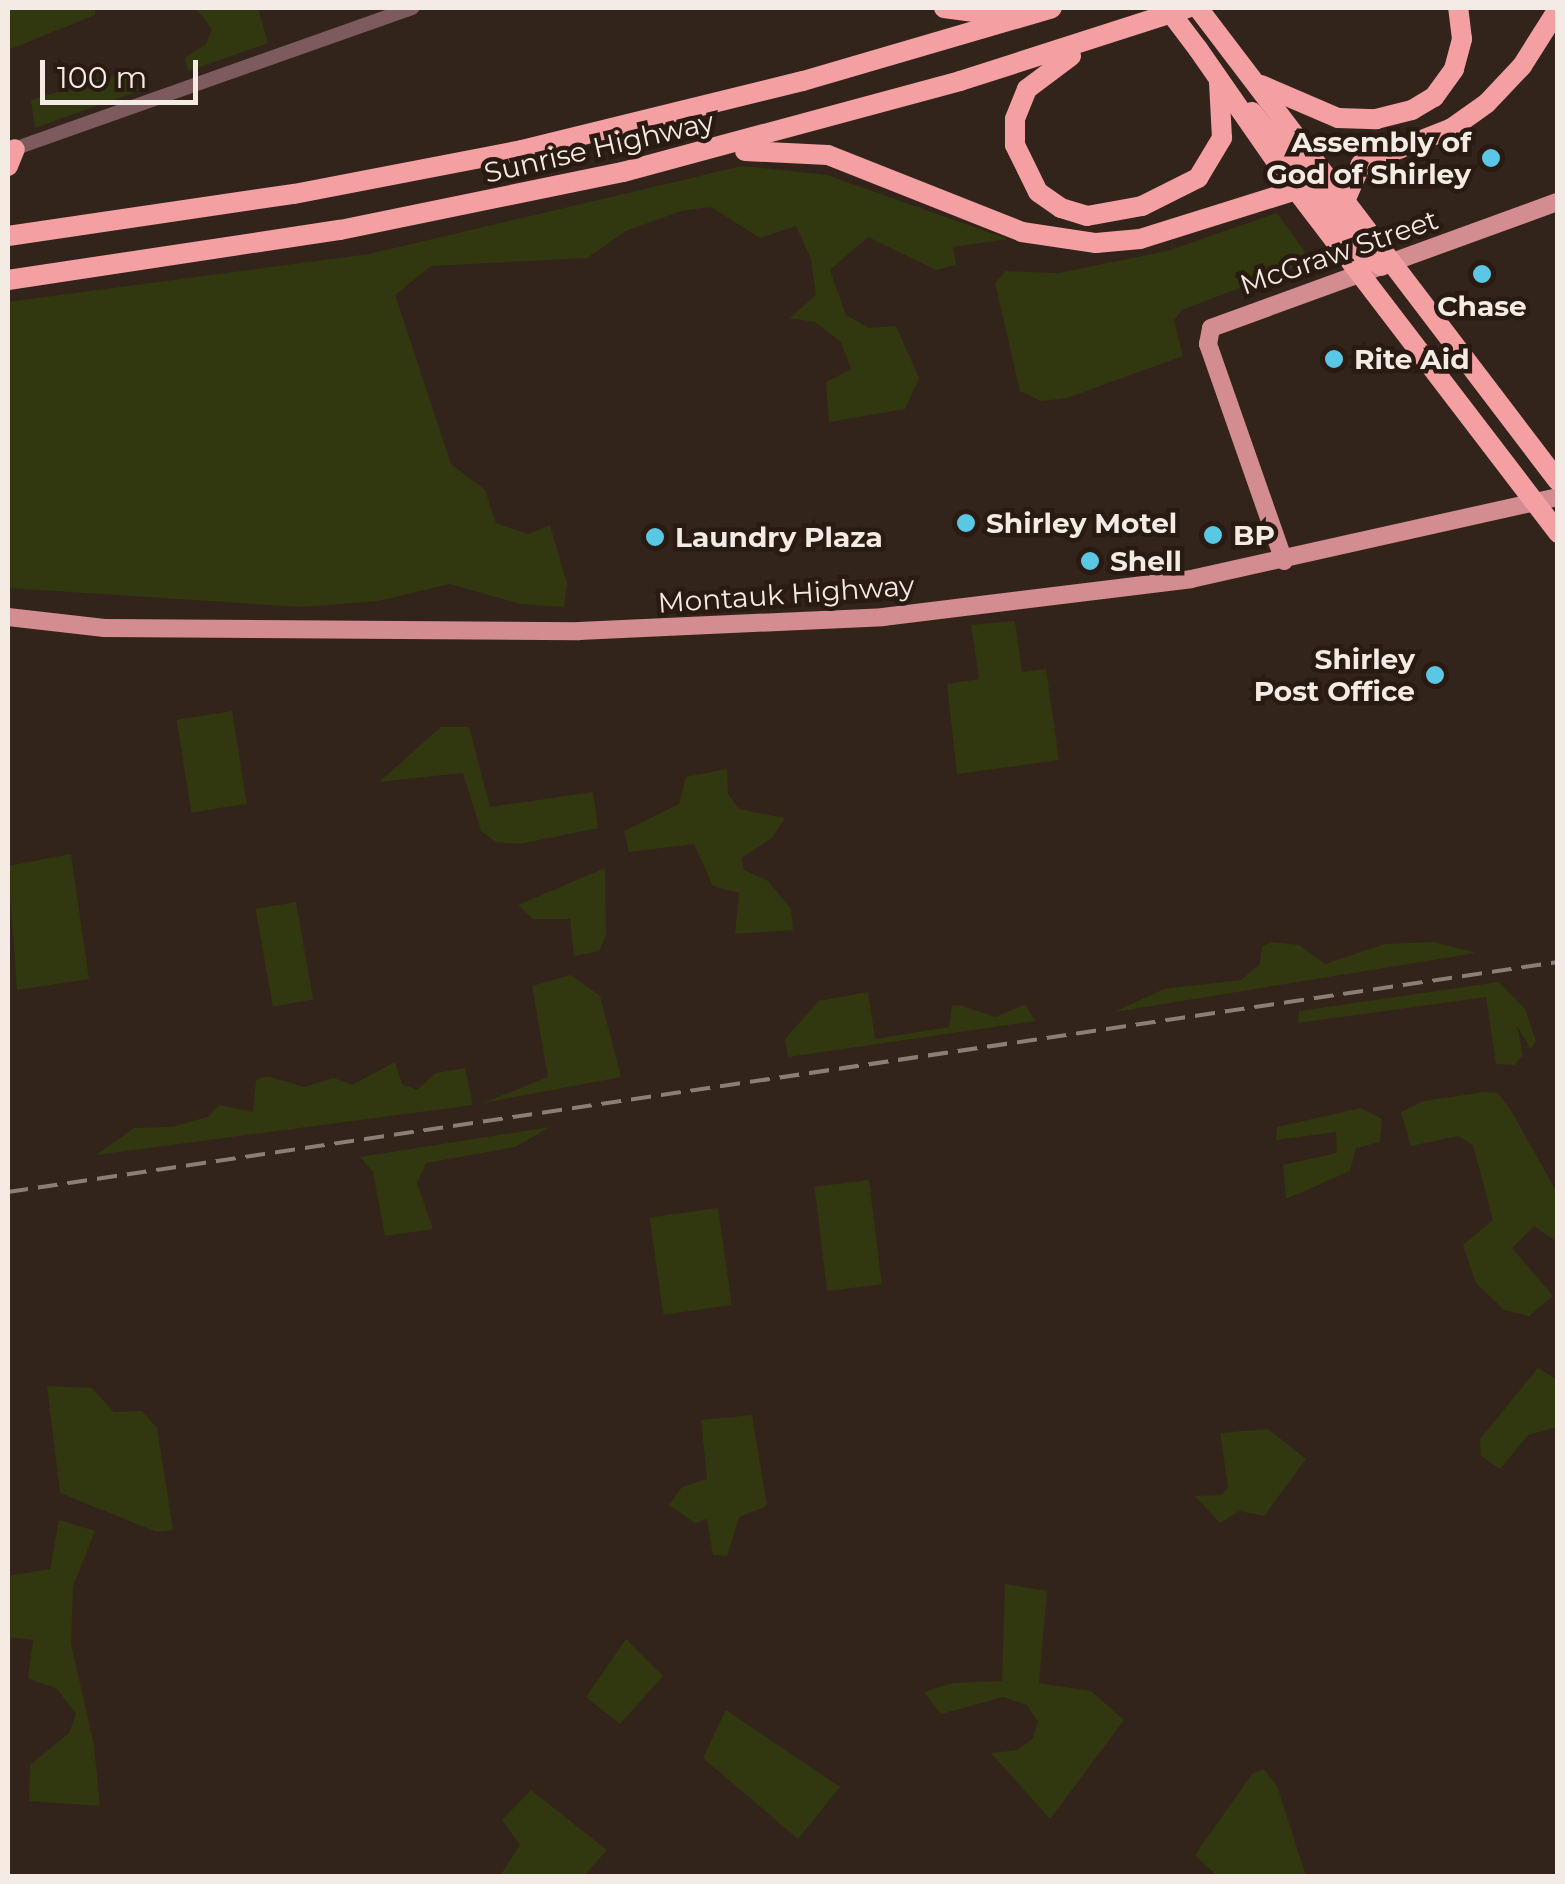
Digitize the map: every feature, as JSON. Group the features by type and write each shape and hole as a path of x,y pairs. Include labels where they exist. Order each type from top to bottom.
{"highway":[{"path":"944,8 972,16 1031,15"},
{"name":"Sunrise Highway","path":"8,236 294,194 522,150 802,82 1052,8"},
{"path":"1167,8 1359,274 1547,500 1558,532"},
{"name":"Sunrise Highway","path":"8,280 321,234 678,158 1188,8"},
{"path":"1198,8 1345,200 1387,264 1558,481"},
{"path":"1252,79 1326,116 1401,114 1434,96 1454,69 1462,30 1458,8"},
{"path":"1345,200 1360,164 1452,128 1512,77 1558,8"},
{"path":"1126,29 1046,69 1020,104 1019,162 1033,186 1061,208 1116,214 1171,196 1198,178 1222,138 1218,75"},
{"path":"1232,95 1271,129 1367,257 1387,264"},
{"path":"678,158 812,151 1022,232 1121,243 1296,190"},
{"path":"1465,359 1494,372 1505,411"}],"main road":[{"name":"McGraw Street","path":"1284,561 1208,344 1209,332 1220,323 1558,202"},
{"name":"Montauk Highway","path":"8,618 104,628 662,630 1004,606 1284,561 1547,500"}],"street":[{"path":"10,156 412,8"}],"green space":[{"path":"8,8 95,8 95,15 8,50"},
{"path":"196,8 258,8 268,43 188,71 185,58 206,44 212,29"},
{"path":"110,76 126,78 141,90 35,128 31,100"},
{"path":"742,166 827,175 1008,239 953,247 956,265 936,270 868,237 830,270 846,315 869,328 896,326 919,378 905,409 829,422 826,382 851,369 841,342 815,322 790,318 816,295 811,259 796,226 760,238 711,207 681,211 626,231 587,258 431,266 395,295 451,464 485,490 496,523 528,534 550,525 567,584 564,607 521,604 450,584 378,601 301,607 8,588 8,302 369,254"},
{"path":"1277,213 1305,252 1294,267 1182,310 1174,320 1183,356 1067,398 1041,401 1020,391 995,283 1006,271 1059,273 1167,251"},
{"path":"1015,621 1022,672 1046,669 1059,760 957,774 947,684 979,679 971,625"},
{"path":"232,711 247,804 191,813 177,720"},
{"path":"441,727 469,727 490,807 593,792 598,828 520,844 496,842 481,831 463,773 379,782"},
{"path":"727,769 728,794 739,809 785,818 772,838 741,858 744,870 768,881 791,909 793,930 735,934 739,893 713,886 694,844 629,852 624,831 679,804 686,777"},
{"path":"71,854 89,979 17,990 8,866"},
{"path":"605,868 606,935 599,951 574,956 570,919 533,919 518,905"},
{"path":"296,902 313,999 273,1007 256,909"},
{"path":"1272,942 1299,945 1325,964 1385,944 1433,942 1476,953 1114,1012 1164,989 1241,980 1260,964 1262,946"},
{"path":"571,975 600,996 621,1077 483,1103 548,1077 532,986"},
{"path":"1499,982 1525,1009 1536,1041 1531,1049 1517,1026 1523,1055 1514,1065 1496,1064 1486,997 1298,1023 1299,1011"},
{"path":"868,992 875,1039 949,1027 952,1006 960,1005 995,1017 1025,1005 1036,1021 788,1057 785,1039 819,1001"},
{"path":"395,1062 402,1084 417,1090 436,1073 465,1068 473,1105 96,1155 134,1128 171,1127 208,1117 219,1105 253,1112 256,1080 267,1076 304,1087 334,1078 352,1085"},
{"path":"1498,1093 1512,1112 1557,1193 1557,1242 1534,1226 1512,1248 1553,1296 1529,1316 1504,1310 1476,1283 1463,1245 1493,1220 1473,1145 1458,1136 1411,1146 1401,1112 1424,1101"},
{"path":"1361,1108 1382,1119 1380,1142 1356,1148 1350,1171 1286,1199 1283,1165 1337,1153 1336,1132 1276,1140 1277,1127"},
{"path":"550,1127 515,1147 426,1163 417,1183 433,1229 385,1236 373,1172 360,1157"},
{"path":"869,1180 882,1284 827,1291 814,1187"},
{"path":"718,1208 732,1305 663,1315 650,1218"},
{"path":"1538,1368 1557,1380 1557,1427 1528,1435 1500,1469 1481,1456 1480,1439"},
{"path":"47,1386 92,1388 114,1412 142,1411 157,1428 173,1530 157,1532 60,1493"},
{"path":"752,1415 767,1506 739,1517 727,1556 713,1555 707,1519 695,1523 669,1505 682,1487 707,1479 701,1420"},
{"path":"1268,1429 1306,1459 1264,1516 1239,1511 1220,1523 1195,1496 1222,1495 1228,1487 1220,1433"},
{"path":"59,1520 95,1531 73,1586 71,1644 94,1745 100,1806 29,1801 30,1765 69,1733 76,1714 57,1689 28,1678 33,1640 8,1637 8,1576 50,1569"},
{"path":"1005,1584 1047,1591 1039,1683 1091,1691 1124,1720 1050,1819 991,1753 1018,1750 1033,1738 1038,1722 1027,1705 1003,1697 941,1714 924,1692 952,1683 1002,1681"},
{"path":"626,1639 663,1676 620,1724 586,1697"},
{"path":"726,1710 840,1787 798,1839 703,1758"},
{"path":"1264,1769 1277,1786 1306,1876 1217,1876 1195,1855 1252,1774"},
{"path":"531,1790 607,1850 584,1876 500,1876 520,1845 502,1820"}],"railway":[{"path":"8,1192 1558,962"}],"place":[{"name":"Assembly of God of Shirley","path":"1491,158"},
{"name":"Chase","path":"1482,274"},
{"name":"Rite Aid","path":"1334,359"},
{"name":"Shirley Motel","path":"966,523"},
{"name":"BP","path":"1213,535"},
{"name":"Laundry Plaza","path":"655,537"},
{"name":"Shell","path":"1090,561"},
{"name":"Shirley Post Office","path":"1435,675"}]}
